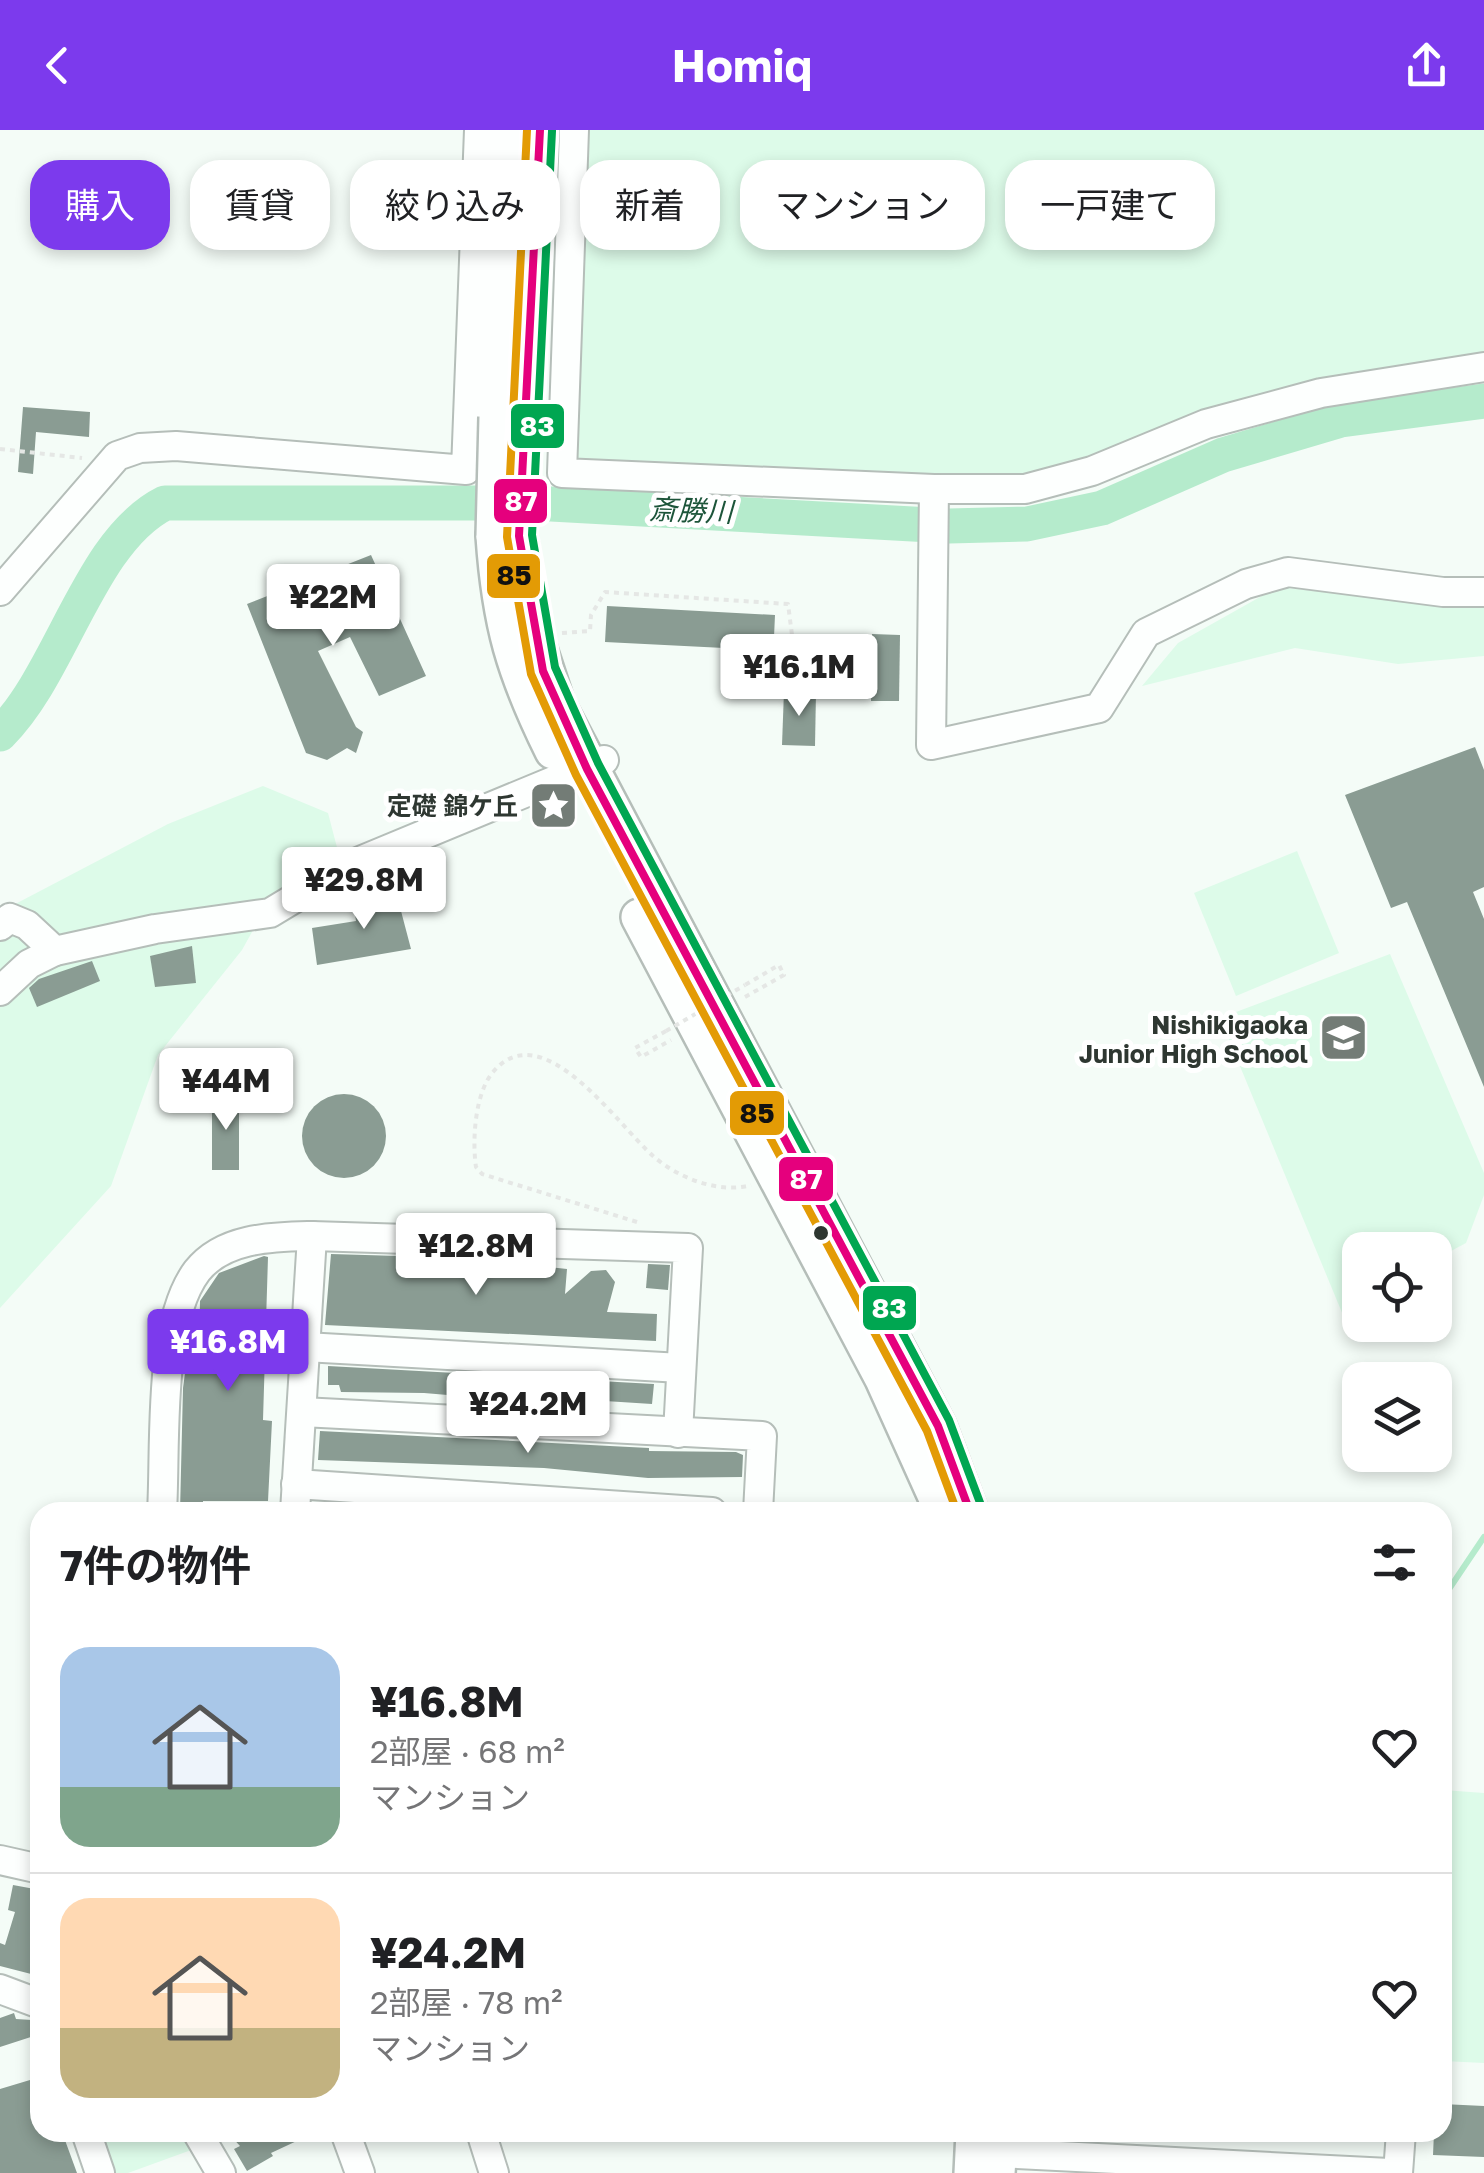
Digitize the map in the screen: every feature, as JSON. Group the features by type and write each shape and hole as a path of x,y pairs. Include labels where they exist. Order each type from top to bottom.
{"main road":[{"path":"509,130 506,536 544,671 586,769 883,1379 938,1502"},
{"path":"509,417 540,130"},
{"path":"586,769 938,1426 966,1502"}],"street":[{"path":"0,591 112,462 140,448 176,446 466,470 479,130"},
{"path":"574,130 562,474 934,493 1025,488 1092,471 1206,424 1321,393 1484,367"},
{"path":"934,493 931,744 1099,708 1146,633 1246,584 1288,572 1443,592 1484,592"},
{"path":"0,990 30,964 55,951 155,928 270,913 348,866 586,769"},
{"path":"0,926 10,918 19,920 55,951"},
{"path":"312,1236 296,1498 415,1502"},
{"path":"163,1502 175,1328 198,1269 226,1250 258,1238 312,1236 688,1248 678,1433"},
{"path":"306,1346 682,1368"},
{"path":"302,1412 762,1436 759,1502"},
{"path":"0,1860 30,1867"},
{"path":"0,1989 30,2000"},
{"path":"89,2142 100,2173"},
{"path":"204,2142 221,2173"},
{"path":"349,2142 360,2173"},
{"path":"484,2142 494,2173"},
{"path":"1398,2173 1400,2142"},
{"path":"988,2153 1389,2173"}],"path":[{"path":"0,449 112,462"},
{"path":"552,636 590,632 591,615 605,592 788,604 796,666 790,673 747,670"},
{"path":"675,1037 641,1057 636,1048 779,966 784,975 755,992"},
{"path":"636,1246 637,1222 482,1174 476,1167 482,1084 506,1056 527,1052 572,1074 654,1158 676,1172 734,1190 754,1184"}],"green space":[{"path":"574,130 1484,130 1484,380 1300,407 1018,497 562,473"},
{"path":"1278,587 1390,598 1484,598 1484,656 1398,664 1295,648 1142,686 1178,643"},
{"path":"263,786 328,813 340,859 272,896 242,950 158,1055 111,1186 0,1308 0,912 168,824"},
{"path":"1297,851 1339,953 1236,996 1194,893"},
{"path":"1390,954 1484,1173 1484,1195 1466,1243 1452,1250 1452,1232 1342,1232 1342,1313 1220,1018"},
{"path":"1452,1791 1484,1793 1484,2063 1452,2061"},
{"path":"99,2142 189,2142 194,2149 128,2173 110,2173"}],"building":[{"path":"23,407 90,412 89,437 36,432 33,474 18,472"},
{"path":"371,555 426,676 379,696 350,637 318,651 356,727 363,732 356,753 347,748 327,760 306,753 247,604"},
{"path":"607,606 775,615 773,659 723,656 724,648 605,642"},
{"path":"872,634 900,635 899,701 871,701"},
{"path":"784,691 816,692 815,746 782,745"},
{"path":"1475,747 1484,770 1484,887 1473,892 1484,919 1484,1087 1407,902 1391,908 1345,795"},
{"path":"396,892 411,949 317,965 312,928 356,921 353,901"},
{"path":"192,946 196,983 155,987 150,956"},
{"path":"92,961 100,981 37,1007 29,988 39,979"},
{"path":"344,1094 360,1097 374,1106 383,1120 383,1152 374,1166 360,1175 344,1178 328,1175 314,1166 305,1152 302,1136 305,1120 314,1106 328,1097"},
{"path":"212,1096 239,1096 239,1170 212,1170"},
{"path":"331,1254 467,1258 567,1269 565,1294 591,1271 606,1270 615,1282 607,1312 657,1314 656,1341 325,1325"},
{"path":"268,1257 263,1420 272,1421 268,1501 180,1502 183,1388 188,1351 199,1351 200,1301 219,1273"},
{"path":"648,1264 670,1265 668,1290 646,1288"},
{"path":"328,1366 654,1384 652,1404 605,1401 531,1406 531,1402 424,1393 341,1392 339,1385 328,1385"},
{"path":"320,1431 649,1451 736,1452 743,1455 742,1477 648,1478 544,1468 318,1460"},
{"path":"13,1885 30,1888 30,1974 0,1966 0,1943 5,1945 15,1912 8,1910"},
{"path":"14,2013 16,2019 30,2020 30,2037 0,2047 0,2018"},
{"path":"30,2080 30,2142 66,2142 77,2173 0,2173 0,2089"},
{"path":"1452,2104 1484,2106 1484,2157 1433,2155 1434,2142 1452,2142"},
{"path":"236,2142 295,2142 247,2171 234,2149 240,2146"}],"waterway":[{"name":"斎勝川","path":"0,734 41,678 116,547 139,521 165,503 533,503 949,526 1027,524 1102,508 1223,455 1341,420 1484,401"},
{"path":"1452,1585 1484,1537"}],"transit line":[{"name":"85","path":"527,130 507,537 531,674 576,775 927,1431 953,1502"},
{"name":"87","path":"540,130 519,536 543,671 587,769 938,1426 966,1502"},
{"name":"83","path":"552,131 532,535 555,667 598,763 949,1420 980,1502"}],"place":[{"name":"定礎 錦ケ丘","path":"553,805"},
{"name":"Nishikigaoka Junior High School","path":"1343,1038"}]}
